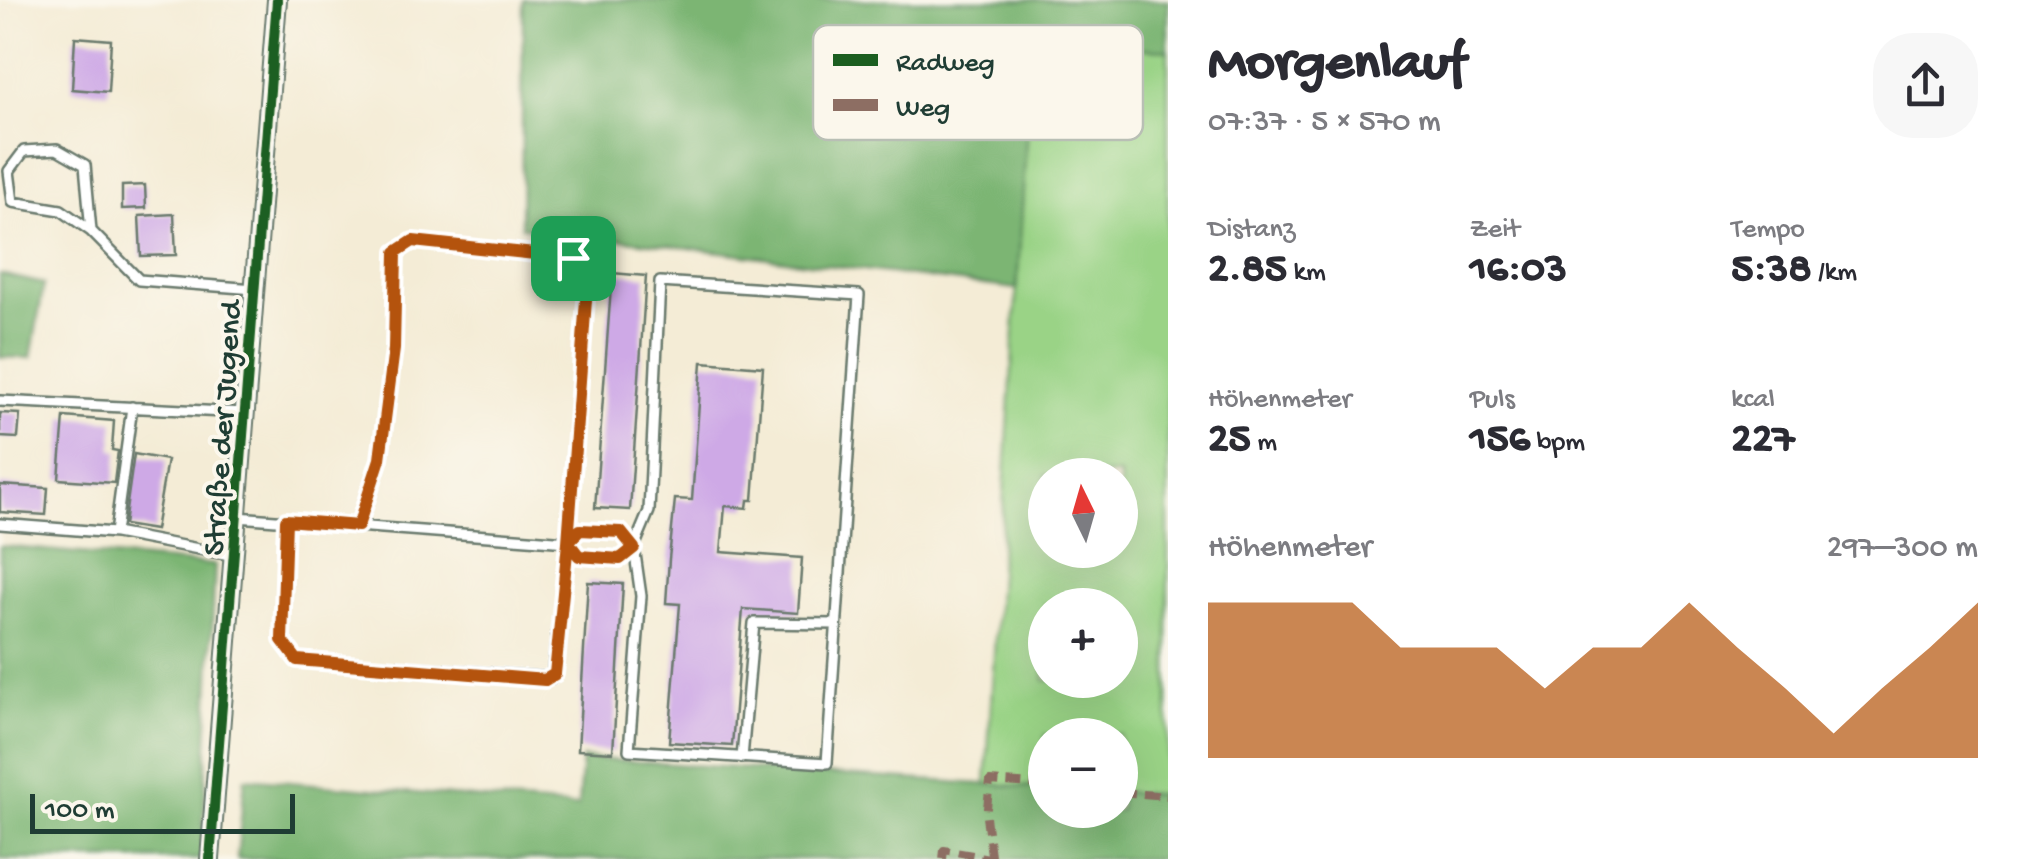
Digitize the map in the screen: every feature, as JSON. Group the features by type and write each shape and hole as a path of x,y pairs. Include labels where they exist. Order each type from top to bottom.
{"street":[{"name":"Straße der Jugend","path":"210,859 277,0"}],"lane":[{"path":"91,232 84,165 57,149 24,151 9,171 13,202 61,210 91,232 140,280 255,289"},
{"path":"286,520 282,628 285,649 307,662 552,678 568,542 588,273 573,258 413,241 396,252 394,349 380,459 358,526"},
{"path":"237,517 568,542 579,556 620,559 634,548 649,511 660,282 859,295 827,763 629,750 641,596 634,548 621,532 580,530 568,542"},
{"path":"0,401 245,413"},
{"path":"115,532 132,407"},
{"path":"0,524 115,532 235,556"},
{"path":"742,758 754,623 836,624"}],"green space":[{"path":"523,0 1168,0 1168,50 1143,49 1143,25 813,25 813,140 1026,140 1017,289 521,227"},
{"path":"1143,48 1168,50 1168,795 1138,793 1138,718 1028,718 1028,787 986,784 1026,140 1143,140"},
{"path":"0,274 44,284 31,358 0,357"},
{"path":"0,546 215,565 202,859 0,859"},
{"path":"582,758 1028,787 1028,828 1138,828 1138,793 1168,795 1168,859 237,859 245,778 578,807"}],"building":[{"path":"75,37 111,40 108,92 72,89"},
{"path":"145,185 146,208 122,209 122,186"},
{"path":"174,214 176,255 141,256 139,216"},
{"path":"612,273 646,276 630,510 595,508"},
{"path":"702,362 763,367 753,500 748,500 747,508 725,506 721,552 802,558 798,613 743,609 732,746 669,742 680,604 666,603 669,559 675,499 692,500"},
{"path":"0,413 20,414 18,438 0,437"},
{"path":"64,417 114,421 112,450 118,451 114,483 59,479"},
{"path":"134,454 167,460 155,530 124,525"},
{"path":"0,485 48,488 46,515 0,512"},
{"path":"588,582 623,584 613,752 578,750"}],"marked path":[{"path":"991,855 986,817 990,781 1028,784"},
{"path":"1138,794 1168,796"},
{"path":"943,859 944,850 995,859"}],"cycle path":[{"path":"210,859 277,0"}],"route":[{"path":"573,258 413,241 396,252 394,349 380,459 358,526 286,520 282,640 297,660 545,680 555,674 568,542 579,556 620,559 634,548 621,532 580,530 568,542 588,273 573,258"}]}
